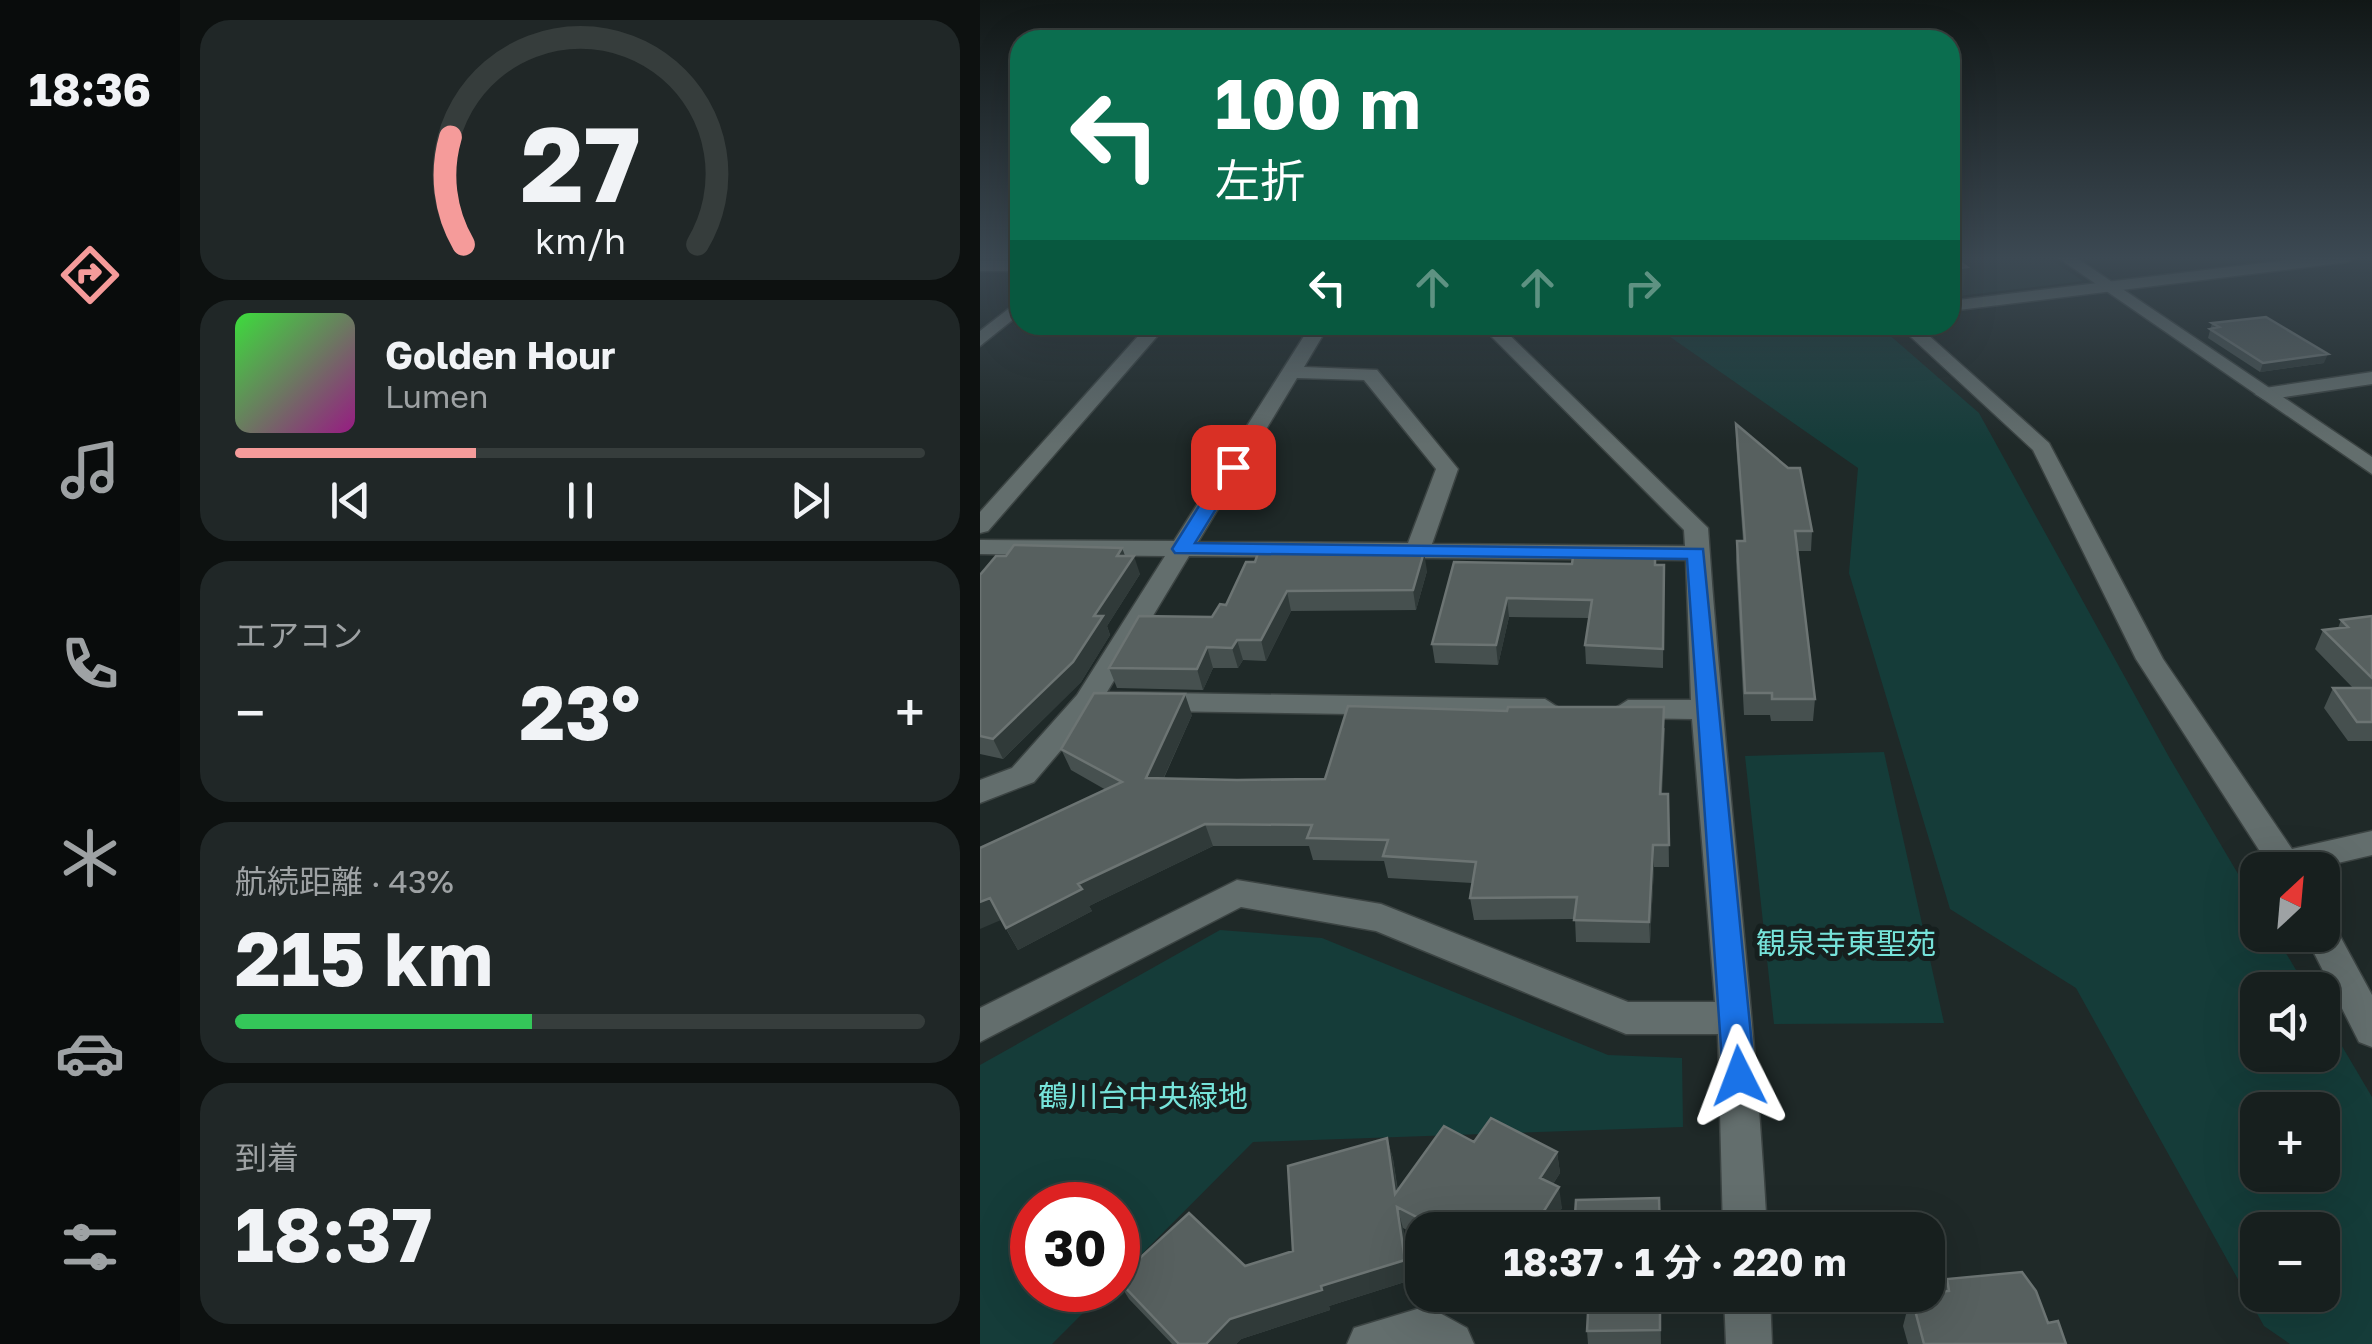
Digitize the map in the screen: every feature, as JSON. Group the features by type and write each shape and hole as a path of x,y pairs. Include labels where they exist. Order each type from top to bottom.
{"street":[{"path":"980,341 1004,320"},
{"path":"2156,320 2372,466"},
{"path":"980,526 1149,335"},
{"path":"980,792 1023,775 1086,702 1314,335"},
{"path":"1499,335 1696,528 1706,710 1736,1018 1744,1212"},
{"path":"1919,335 2042,447 2150,659 2277,852"},
{"path":"1292,372 1370,374 1447,470 1417,551"},
{"path":"2265,394 2372,378"},
{"path":"980,547 1696,553"},
{"path":"1086,702 1566,708"},
{"path":"1606,708 1706,710"},
{"path":"2340,852 2372,843"},
{"path":"980,1026 1237,892 1381,918 1626,1018 1736,1018"},
{"path":"2331,952 2372,1031"},
{"path":"1748,1312 1749,1344"},
{"path":"1370,1344 1426,1328 1451,1344"}],"green space":[{"path":"1667,335 1889,335 1979,413 2240,877 2240,952 2285,952 2297,972 2240,972 2240,1072 2340,1072 2340,1043 2372,1097 2372,1344 2290,1344 2264,1326 2256,1312 2340,1312 2340,1212 2240,1212 2240,1283 2076,988 1950,909 1849,573 1858,468"},
{"name":"観泉寺東聖苑","path":"1884,752 1944,1023 1774,1024 1745,756"},
{"name":"鶴川台中央緑地","path":"1220,930 1322,938 1608,1055 1682,1058 1683,1127 1253,1142 1140,1256 1140,1182 1010,1182 1010,1312 1084,1312 1052,1344 980,1344 980,1065"}],"building":[{"path":"2271,320 2328,354 2263,363 2210,329 2219,327 2212,323"},
{"path":"1736,424 1788,468 1800,468 1812,531 1795,531 1815,699 1772,699 1772,693 1745,693 1737,541 1745,541"},
{"path":"1014,545 1122,548 1117,556 1134,556 1094,616 1103,616 1073,662 993,739 980,736 980,575 996,556 1006,556"},
{"path":"1574,550 1655,552 1655,565 1664,565 1663,649 1585,645 1592,600 1507,598 1496,645 1432,644 1454,562 1572,564"},
{"path":"1424,552 1413,590 1287,591 1261,640 1237,640 1232,648 1207,647 1197,669 1109,668 1139,616 1212,617 1220,604 1226,605 1246,562 1255,562 1258,553"},
{"path":"2372,616 2372,678 2323,630 2348,627 2341,620"},
{"path":"2333,688 2372,688 2372,722 2357,722"},
{"path":"1094,693 1185,694 1146,778 1325,779 1348,706 1507,711 1508,707 1664,707 1660,794 1668,794 1669,845 1653,845 1649,922 1574,920 1577,897 1470,898 1476,862 1383,856 1388,840 1307,838 1312,825 1205,824 1078,884 1082,889 1006,928 990,898 980,902 980,848 1122,782 1061,749"},
{"path":"1491,1118 1557,1152 1540,1178 1559,1187 1543,1212 1407,1212 1397,1207 1405,1260 1230,1319 1206,1344 1179,1344 1140,1303 1140,1258 1189,1213 1245,1266 1293,1251 1288,1166 1387,1138 1395,1194 1444,1126 1474,1142"},
{"path":"1659,1198 1659,1212 1575,1212 1576,1200"},
{"path":"2022,1272 2036,1291 2048,1323 2058,1321 2066,1344 1924,1344 1916,1312 1945,1312 1947,1279"},
{"path":"1588,1312 1660,1312 1660,1330 1587,1331"}],"route":[{"path":"1233,467 1182,549 1696,553 1739,1076"}]}
